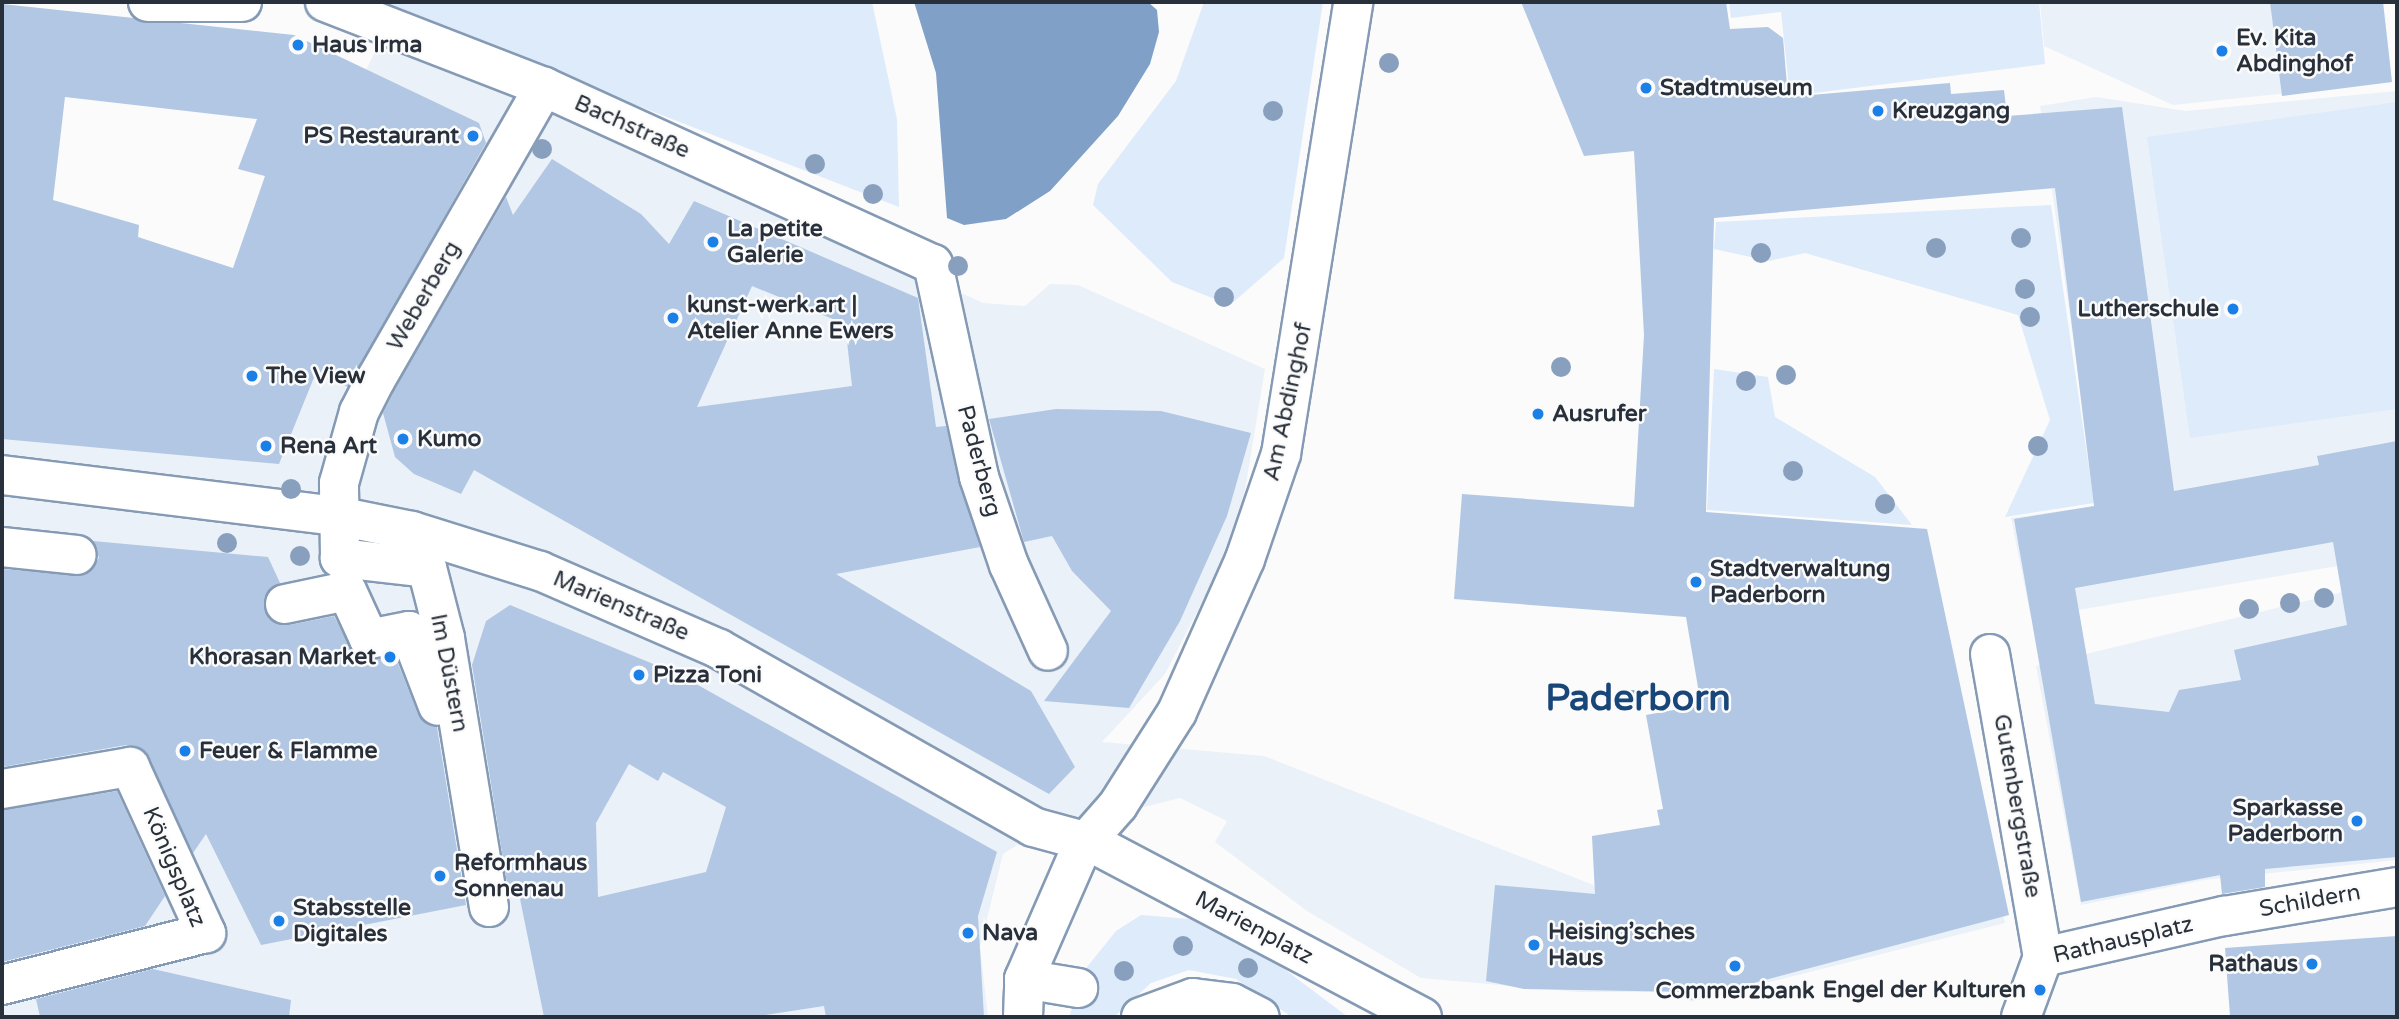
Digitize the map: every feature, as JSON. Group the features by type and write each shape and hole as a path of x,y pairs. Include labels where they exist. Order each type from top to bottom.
{"street":[{"path":"148,2 242,2"},
{"name":"Bachstraße","path":"325,2 544,87 933,264"},
{"name":"Am Abdinghof","path":"1085,839 1118,805 1177,712 1245,559 1281,454 1353,2"},
{"name":"Weberberg","path":"338,516 340,470 359,412 544,87"},
{"name":"Paderberg","path":"933,264 979,477 1009,565 1048,650"},
{"name":"Marienstraße","path":"2,475 338,516 462,545 578,587 719,649 1033,827 1085,839"},
{"name":"Im Düstern","path":"285,604 347,591 369,639 409,631 434,682 480,908 445,638 427,568 340,558 338,516"},
{"path":"2,547 77,555"},
{"name":"Gutenbergstraße","path":"1990,654 2043,957"},
{"name":"Königsplatz","path":"2,789 130,767 206,933 2,985"},
{"path":"1023,1017 1024,979 1085,839"},
{"name":"Marienplatz","path":"1085,839 1422,1017"},
{"name":"Schildern","path":"2224,916 2397,887"},
{"name":"Rathausplatz","path":"2021,1017 2043,957 2224,916"},
{"path":"1024,979 1079,988"},
{"path":"1135,1013 1194,998 1232,1003 1260,1017"}],"shaded area":[{"path":"370,2 872,2 897,119 899,207"},
{"path":"1204,2 1323,2 1284,258 1230,305 1172,282 1093,205 1098,184 1176,81"},
{"path":"1729,2 2039,2 2045,64 1790,96 1781,12 1731,18"},
{"name":"Ev. Kita Abdinghof","path":"2040,2 2383,2 2392,82 2173,105 2044,46"},
{"path":"386,29 983,303 1025,306 1050,284 1078,285 1265,369 1238,533 1165,674 1102,742 1264,756 1629,899 1948,657 2005,923 1690,1002 1685,982 1663,986 1662,992 1579,992 1421,978 1307,911 1215,842 1227,821 1180,798 1035,834 1003,854 980,947 988,1017 2,1017 2,289 244,320"},
{"name":"Lutherschule","path":"2397,91 2397,556 2031,618 2011,518 2097,506 2040,106 2096,97 2186,111"},
{"path":"2397,102 2397,409 2190,438 2147,137"},
{"path":"2051,205 2094,503 2005,517 2050,420 2018,315 1805,253 1769,261 1714,249 1716,222"},
{"path":"1714,369 1768,377 1775,417 1875,477 1912,525 1707,510"},
{"path":"2397,579 2397,860 2204,880 2081,905 2036,666"},
{"path":"1141,915 1202,920 1263,953 1348,1017 1292,1017 1236,979 1189,970 1151,983 1114,1017 1069,1017 1087,967 1116,931"}],"water":[{"path":"914,2 1148,2 1157,10 1159,32 1150,64 1118,116 1050,191 1006,219 964,225 947,218 936,73"}],"building":[{"path":"1521,2 1726,2 1730,29 1768,27 1783,38 1788,97 1950,83 1951,94 2004,90 2007,116 2122,107 2174,491 2319,465 2317,456 2397,441 2397,857 2265,869 2265,887 2222,894 2220,875 2081,902 2014,519 2094,506 2055,188 1714,218 1706,512 1927,529 2009,915 1690,1000 1689,992 1524,989 1486,981 1495,885 1595,894 1592,836 1660,825 1657,810 1663,809 1646,715 1701,705 1686,617 1454,599 1462,494 1634,507 1644,335 1634,151 1584,156","holes":["2333,542 2347,625 2234,650 2241,680 2179,690 2169,712 2095,704 2075,588"]},
{"path":"2270,2 2383,2 2392,82 2282,96"},
{"path":"2,4 294,35 479,123 486,143 348,387 315,375 279,464 2,439","holes":["65,97 257,119 238,169 265,176 233,268 138,237 139,225 53,200"]},
{"path":"552,159 641,214 669,244 694,201 918,298 936,427 946,426 980,547 836,574 1031,691 1075,767 1049,794 474,470 461,494 414,474 395,457 383,413 506,197 513,215","holes":["752,286 845,324 852,386 697,407"]},
{"path":"1056,409 1161,411 1251,433 1227,516 1180,621 1129,708 1044,701 1111,611 1072,571 1052,536 1024,542 989,419"},
{"path":"93,541 268,557 280,583 264,598 269,619 289,625 334,616 355,656 395,656 418,714 437,727 466,905 261,945 206,834 193,853 144,750 126,745 2,767 2,569 85,575 99,558"},
{"path":"510,605 680,675 997,852 978,916 984,1017 826,1017 824,1006 753,1017 544,1017 519,894 509,896 472,665 486,621","holes":["629,764 658,781 663,772 726,807 706,872 598,897 596,823"]},
{"path":"117,791 165,896 145,926 2,962 2,810"},
{"name":"Rathaus","path":"2397,936 2397,1017 2230,1016 2225,948"},
{"path":"153,969 291,1000 289,1017 40,1017 36,999"}],"place":[{"name":"Haus Irma","path":"298,45"},
{"name":"Ev. Kita Abdinghof","path":"2222,51"},
{"name":"Stadtmuseum","path":"1646,88"},
{"name":"Kreuzgang","path":"1878,111"},
{"name":"PS Restaurant","path":"473,136"},
{"name":"La petite Galerie","path":"713,242"},
{"name":"Lutherschule","path":"2233,309"},
{"name":"kunst-werk.art | Atelier Anne Ewers","path":"673,318"},
{"name":"The View","path":"252,376"},
{"name":"Ausrufer","path":"1538,414"},
{"name":"Kumo","path":"403,439"},
{"name":"Rena Art","path":"266,446"},
{"name":"Stadtverwaltung Paderborn","path":"1696,582"},
{"name":"Khorasan Market","path":"390,657"},
{"name":"Pizza Toni","path":"639,675"},
{"name":"Feuer & Flamme","path":"185,751"},
{"name":"Sparkasse Paderborn","path":"2357,821"},
{"name":"Reformhaus Sonnenau","path":"440,876"},
{"name":"Stabsstelle Digitales","path":"279,921"},
{"name":"Nava","path":"968,933"},
{"name":"Heising’sches Haus","path":"1534,945"},
{"name":"Rathaus","path":"2312,964"},
{"name":"Commerzbank","path":"1735,966"},
{"name":"Engel der Kulturen","path":"2040,990"}],"district":[{"name":"Paderborn","path":"1638,699"}]}
